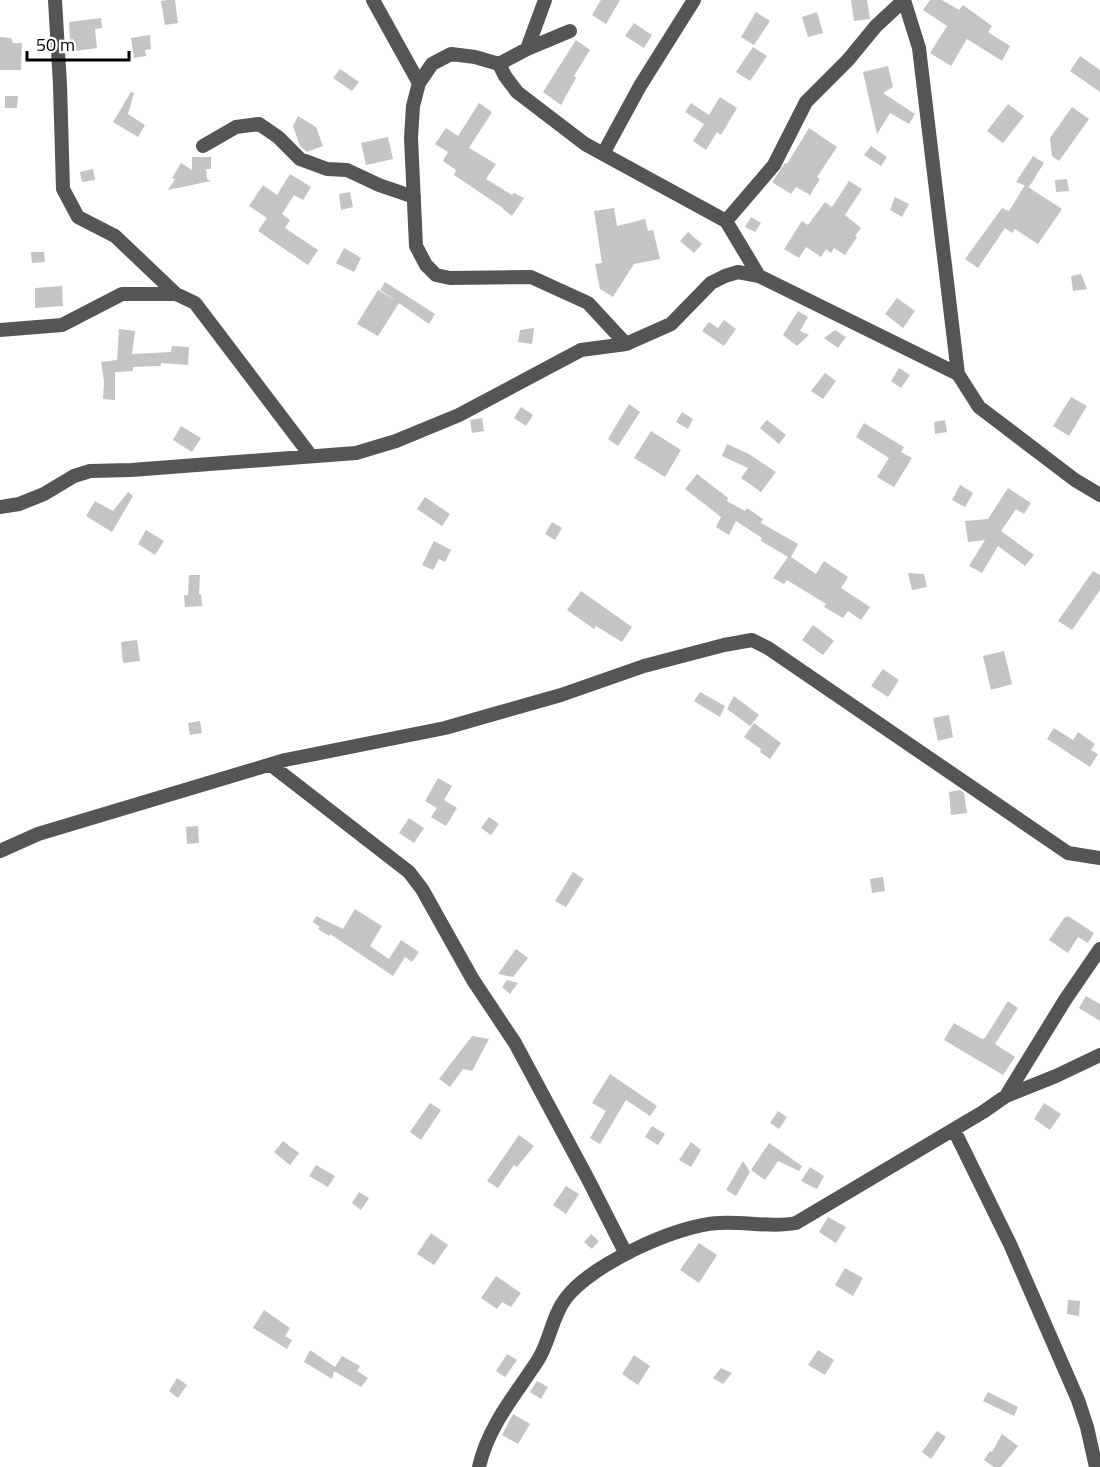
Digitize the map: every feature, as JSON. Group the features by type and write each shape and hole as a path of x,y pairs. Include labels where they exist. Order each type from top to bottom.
{"street":[{"path":"55,0 63,189 78,218 115,236 176,294 195,303 311,456"},
{"path":"373,0 419,83"},
{"path":"527,49 545,0"},
{"path":"603,154 640,86 694,0"},
{"path":"726,220 774,165 806,102 848,60 876,26 904,0 919,48 958,374 979,407 1075,480 1100,495"},
{"path":"570,31 527,49 499,64 475,57 451,54 432,64 419,83 413,106 411,138 416,246 426,265 436,275 450,278 531,277 588,303 626,344"},
{"path":"499,64 517,92 585,144 726,220 759,276"},
{"path":"203,146 236,127 259,124 278,137 300,159 327,169 347,170 379,185 414,197"},
{"path":"0,507 19,504 44,494 74,476 90,471 356,453 396,441 459,415 581,350 626,344 671,324 711,283 738,272 759,276 958,374"},
{"path":"0,330 62,325 122,294 176,294"},
{"path":"0,851 38,834 285,760 445,728 561,695 644,666 752,640 768,648 1068,853 1100,858"},
{"path":"271,765 409,872 422,889 472,980 515,1043 626,1254"},
{"path":"1006,1096 1065,1000 1100,949"},
{"path":"479,1467 481,1457 500,1416 543,1351 565,1298 584,1279 626,1254 684,1228 718,1223 783,1225 796,1223 954,1130 1006,1096 1100,1055"},
{"path":"954,1130 1010,1244 1078,1400 1096,1467"}],"building":[{"path":"175,0 178,23 165,25 161,1"},
{"path":"601,0 620,0 606,24 592,15"},
{"path":"851,0 867,0 870,19 854,21"},
{"path":"930,0 942,0 959,10 963,5 992,26 988,32 1010,46 1002,61 967,39 951,66 930,53 947,26 923,10"},
{"path":"756,12 770,21 754,45 741,37"},
{"path":"817,12 823,33 808,37 802,17"},
{"path":"101,18 102,28 95,29 97,48 75,51 73,39 70,40 69,22"},
{"path":"634,23 652,35 644,48 625,36"},
{"path":"150,35 151,49 145,50 146,56 134,58 131,38"},
{"path":"0,37 11,38 13,43 22,43 21,70 0,70"},
{"path":"576,40 590,50 574,76 576,78 561,105 543,92"},
{"path":"753,47 767,56 750,81 736,72"},
{"path":"1080,56 1100,70 1100,92 1070,71"},
{"path":"888,66 893,87 883,93 915,114 909,124 890,113 877,134 863,72"},
{"path":"340,69 359,82 352,91 333,78"},
{"path":"131,92 134,93 128,114 145,125 138,137 113,122"},
{"path":"5,96 18,96 17,108 5,108"},
{"path":"720,97 737,108 721,135 717,132 706,150 693,141 704,124 685,112 691,103 709,115"},
{"path":"479,103 492,112 469,148 496,164 486,179 512,195 514,193 524,198 512,216 454,175 456,170 443,161 448,152 435,144 446,128 458,136"},
{"path":"1008,104 1024,116 1003,143 987,131"},
{"path":"1072,107 1089,119 1059,161 1052,156 1050,138"},
{"path":"298,116 316,127 323,146 307,152 300,146 293,126"},
{"path":"809,128 837,147 817,177 820,179 810,195 796,187 791,194 772,182 785,163 787,164"},
{"path":"388,137 393,159 366,165 361,143"},
{"path":"871,146 887,157 881,166 864,155"},
{"path":"1033,156 1044,163 1029,187 1016,182"},
{"path":"192,157 211,157 211,169 206,169 207,179 211,181 168,190 181,163 192,170"},
{"path":"93,169 95,180 82,182 80,172"},
{"path":"290,174 311,187 303,200 294,195 282,214 290,220 285,228 318,250 308,265 258,231 267,218 249,206 263,185 277,195"},
{"path":"1067,179 1069,191 1056,192 1055,180"},
{"path":"849,181 862,189 845,215 861,228 845,255 834,248 831,253 826,249 821,257 806,247 799,258 784,249 802,221 808,225 825,202 832,207"},
{"path":"1025,185 1062,209 1038,244 1015,229 1012,233 1005,228 978,268 965,259 1002,208 1009,211"},
{"path":"350,192 353,207 341,210 339,194"},
{"path":"895,197 909,204 902,217 890,210"},
{"path":"614,208 617,226 645,219 648,231 653,230 660,259 634,264 613,297 600,289 595,264 602,263 594,211"},
{"path":"751,217 761,223 755,232 745,227"},
{"path":"688,232 702,244 694,253 680,241"},
{"path":"344,248 361,258 354,272 336,263"},
{"path":"31,252 44,252 45,262 32,263"},
{"path":"1081,274 1087,289 1073,291 1071,276"},
{"path":"385,282 435,314 429,324 380,290"},
{"path":"62,286 63,306 35,308 35,288"},
{"path":"378,290 399,303 378,336 357,324"},
{"path":"897,298 915,311 903,328 885,314"},
{"path":"798,311 808,317 800,331 809,335 797,346 783,335"},
{"path":"724,320 736,329 724,346 702,331 709,322 718,328"},
{"path":"534,328 532,344 518,342 520,330"},
{"path":"119,329 135,331 132,354 171,352 172,346 189,347 188,365 161,363 161,366 133,367 133,371 115,372 115,400 103,399 104,381 101,362 117,360"},
{"path":"835,330 846,337 838,348 824,338"},
{"path":"899,368 910,375 901,388 891,381"},
{"path":"825,373 836,381 823,399 811,391"},
{"path":"1071,397 1087,406 1069,436 1053,426"},
{"path":"629,404 640,412 618,446 608,439"},
{"path":"521,407 533,415 526,426 514,418"},
{"path":"682,412 693,419 688,429 676,422"},
{"path":"482,418 484,431 472,433 470,420"},
{"path":"767,420 786,435 779,444 760,428"},
{"path":"945,420 947,432 935,434 934,422"},
{"path":"864,423 904,447 901,452 912,458 894,487 877,477 889,458 856,437"},
{"path":"181,426 201,438 192,452 173,440"},
{"path":"651,431 681,450 665,477 634,458"},
{"path":"727,444 749,454 776,472 761,492 741,478 748,468 722,456"},
{"path":"697,474 728,498 727,501 745,511 747,508 763,519 761,523 798,544 791,557 816,574 824,561 848,577 841,588 870,607 861,620 848,611 843,618 824,607 826,604 787,580 784,584 773,578 788,557 761,541 762,538 736,521 729,535 716,527 721,517 685,489"},
{"path":"960,485 973,493 965,507 952,500"},
{"path":"1008,488 1031,503 1024,514 1016,509 1001,531 1034,555 1025,566 998,546 982,573 969,566 985,540 968,542 965,521 988,519"},
{"path":"128,492 133,496 112,532 86,516 95,501 113,511"},
{"path":"425,497 450,514 442,526 417,509"},
{"path":"552,522 562,528 555,540 545,534"},
{"path":"146,530 164,541 155,555 138,544"},
{"path":"434,541 451,550 445,562 439,559 433,570 422,565"},
{"path":"1093,571 1100,575 1100,590 1072,630 1058,621"},
{"path":"908,573 924,574 927,587 912,590"},
{"path":"189,575 200,575 199,594 201,594 202,606 185,607 184,595 188,595"},
{"path":"581,591 632,627 622,642 596,626 594,629 567,610"},
{"path":"813,625 834,641 823,655 802,640"},
{"path":"137,640 140,661 123,663 121,642"},
{"path":"1004,651 1012,684 991,690 983,656"},
{"path":"883,669 899,680 888,697 871,686"},
{"path":"700,692 725,706 720,717 694,701"},
{"path":"734,696 759,715 750,726 727,709"},
{"path":"949,715 953,737 938,741 933,718"},
{"path":"200,721 202,733 190,735 188,723"},
{"path":"754,723 781,743 770,759 760,752 761,749 744,737"},
{"path":"1054,728 1073,740 1078,732 1095,744 1091,750 1098,754 1090,767 1047,739"},
{"path":"438,778 452,786 444,800 457,808 446,826 431,817 437,808 425,801"},
{"path":"960,790 964,793 967,813 951,815 949,792"},
{"path":"489,817 499,824 491,835 481,828"},
{"path":"409,818 424,828 414,843 399,833"},
{"path":"198,826 199,843 187,844 186,827"},
{"path":"573,872 584,879 566,907 555,901"},
{"path":"883,877 885,891 872,893 870,879"},
{"path":"355,909 382,926 370,946 389,959 401,940 419,952 412,962 405,957 393,976 330,934 329,936 318,929 320,927 313,922 316,916 343,929"},
{"path":"1068,916 1094,933 1088,943 1078,937 1068,953 1049,940 1064,918"},
{"path":"516,949 528,958 513,977 498,974"},
{"path":"507,980 518,983 510,994 502,987"},
{"path":"1086,996 1100,1004 1100,1021 1079,1008"},
{"path":"1008,1001 1018,1008 995,1044 1015,1057 1003,1075 944,1040 954,1023 982,1039 985,1038"},
{"path":"472,1036 489,1039 472,1071 463,1069 450,1087 439,1079"},
{"path":"610,1074 657,1106 650,1116 626,1100 600,1144 590,1138 606,1111 592,1103"},
{"path":"430,1103 441,1110 421,1140 410,1132"},
{"path":"1044,1103 1061,1114 1050,1130 1034,1119"},
{"path":"778,1111 787,1117 779,1129 770,1123"},
{"path":"652,1126 665,1134 658,1145 645,1137"},
{"path":"519,1135 534,1146 517,1167 514,1165 498,1188 487,1181"},
{"path":"283,1141 299,1153 290,1165 274,1152"},
{"path":"691,1142 701,1150 691,1167 679,1160"},
{"path":"769,1143 802,1166 799,1171 778,1161 765,1180 751,1170"},
{"path":"743,1161 750,1172 736,1196 726,1190"},
{"path":"316,1165 335,1176 328,1187 309,1176"},
{"path":"810,1167 824,1176 817,1189 801,1181"},
{"path":"566,1186 579,1194 566,1214 553,1205"},
{"path":"359,1192 369,1198 361,1210 352,1203"},
{"path":"828,1217 846,1227 836,1243 819,1232"},
{"path":"431,1233 448,1245 434,1265 417,1254"},
{"path":"591,1234 599,1241 592,1249 584,1242"},
{"path":"699,1243 717,1255 699,1283 680,1270"},
{"path":"845,1268 863,1278 853,1296 835,1285"},
{"path":"496,1276 521,1293 511,1307 502,1302 497,1309 481,1298"},
{"path":"1068,1300 1080,1301 1079,1316 1067,1314"},
{"path":"264,1310 290,1328 285,1336 292,1340 287,1349 253,1328"},
{"path":"310,1350 335,1367 342,1356 360,1366 357,1371 368,1378 361,1387 334,1371 332,1379 304,1362"},
{"path":"818,1350 834,1360 825,1375 808,1365"},
{"path":"507,1354 517,1360 505,1377 496,1371"},
{"path":"634,1355 650,1366 638,1385 622,1374"},
{"path":"721,1368 732,1373 723,1384 713,1378"},
{"path":"177,1378 187,1385 178,1398 169,1391"},
{"path":"537,1381 548,1387 541,1399 530,1392"},
{"path":"988,1392 1018,1407 1014,1416 983,1401"},
{"path":"513,1414 530,1424 518,1444 502,1435"},
{"path":"937,1431 946,1437 931,1459 922,1452"},
{"path":"1002,1434 1018,1446 1001,1467 994,1467 984,1460 990,1451 992,1452"}]}
